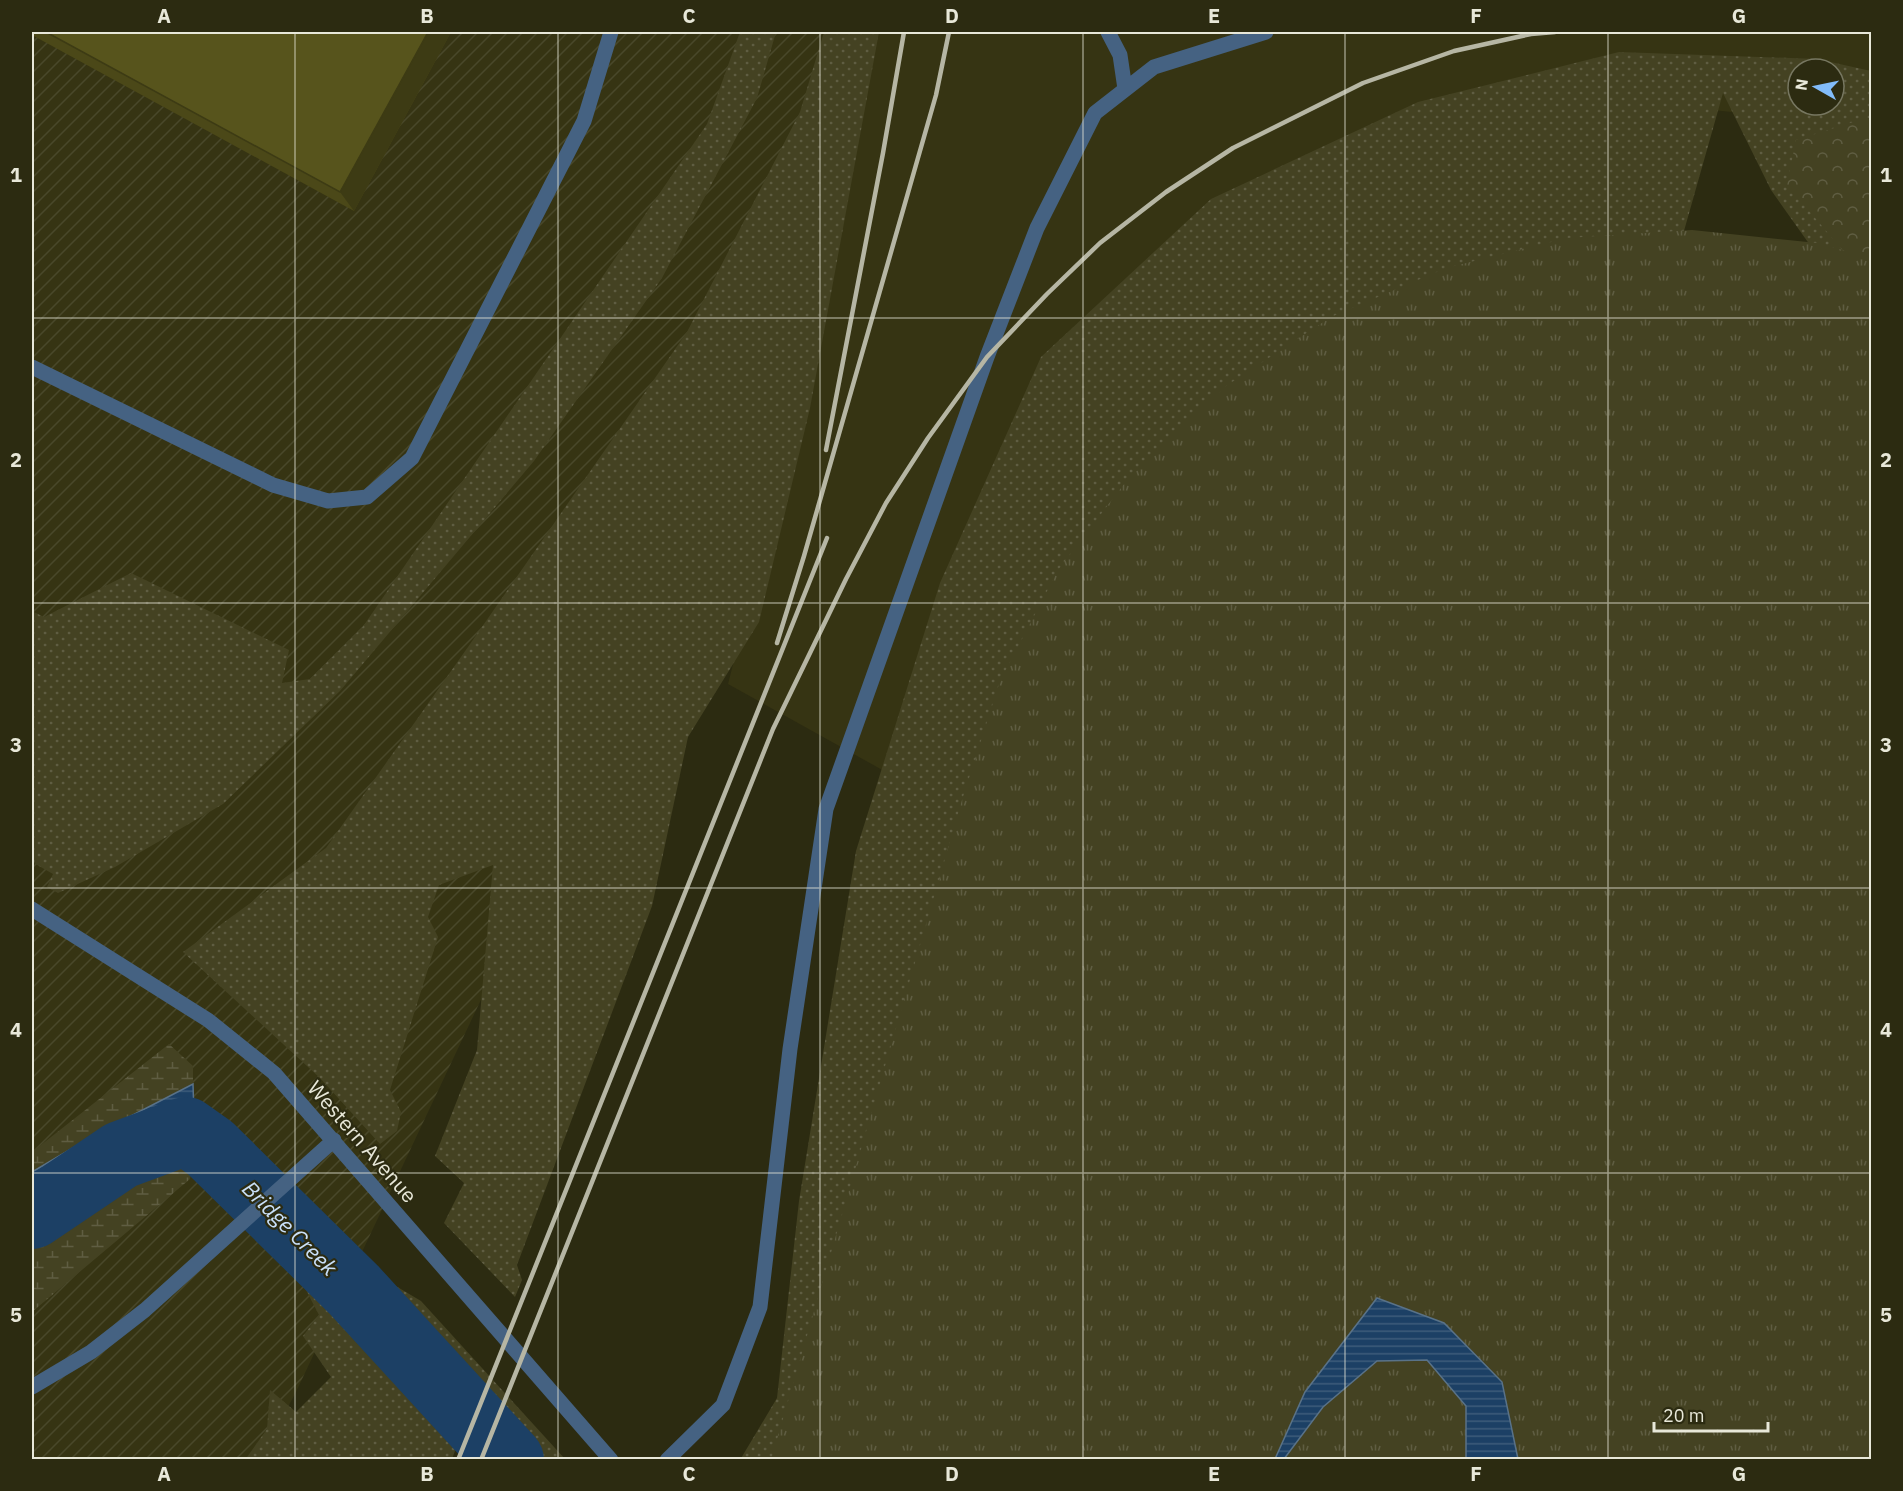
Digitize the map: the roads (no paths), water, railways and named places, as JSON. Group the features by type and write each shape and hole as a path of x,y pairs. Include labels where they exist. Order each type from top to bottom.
{"street":[{"path":"32,367 273,485 328,501 367,496 412,458 584,121 611,32"},
{"path":"1108,32 1120,55 1125,89"},
{"path":"667,1460 723,1405 760,1307 790,1049 826,809 987,357 1037,228 1095,113 1154,67 1266,32"},
{"name":"Western Avenue","path":"32,909 208,1020 274,1073 611,1460"},
{"path":"32,1387 91,1352 145,1310 334,1140"}],"water":[{"path":"193,1084 195,1149 32,1242 32,1172 100,1132"},
{"path":"307,1268 373,1279 528,1459 473,1459 459,1440"},
{"path":"1377,1298 1444,1323 1502,1382 1518,1459 1466,1459 1466,1406 1427,1360 1377,1361 1323,1407 1284,1459 1275,1459 1305,1392"}],"waterway":[{"name":"Bridge Creek","path":"32,1215 121,1155 186,1131 210,1148 354,1290 510,1460"}],"railway":[{"path":"826,450 904,32"},
{"path":"777,643 936,95 949,32"},
{"path":"481,1460 773,729 886,503 928,438 987,357 1100,243 1166,192 1233,148 1363,83 1454,51 1531,34 1555,32"},
{"path":"458,1460 827,538"}]}
